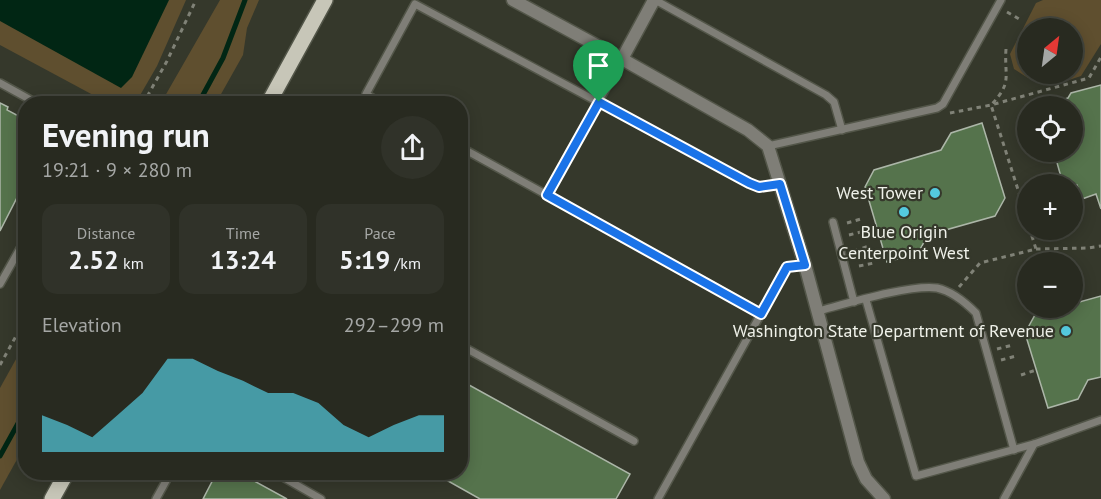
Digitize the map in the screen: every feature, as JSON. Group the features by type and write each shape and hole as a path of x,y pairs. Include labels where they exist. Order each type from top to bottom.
{"main road":[{"path":"272,96 325,0"},
{"path":"52,499 62,480"}],"street":[{"path":"513,0 622,58 748,130 768,146 805,265 858,462 866,479 884,499"},
{"path":"622,58 655,0"}],"lane":[{"path":"655,0 826,95 834,102 842,129"},
{"path":"768,146 937,108 944,104 1001,0"},
{"path":"369,96 366,94 415,4 749,183 759,187 780,184"},
{"path":"547,195 622,58"},
{"path":"0,83 24,96"},
{"path":"468,151 761,314"},
{"path":"833,222 854,303"},
{"path":"0,284 18,252"},
{"path":"658,499 787,267 805,265"},
{"path":"818,311 914,289 938,288 963,301 976,313 1014,450"},
{"path":"866,300 916,476 1034,444 1101,420"},
{"path":"468,349 634,441"},
{"path":"1005,498 1034,444"},
{"path":"156,499 167,480"},
{"path":"288,480 321,499"}],"path":[{"path":"147,96 196,0"},
{"path":"1005,11 1017,18"},
{"path":"991,105 1006,85 1006,49"},
{"path":"950,114 1089,78 1101,57"},
{"path":"991,105 1017,187"},
{"path":"847,223 861,219"},
{"path":"849,235 865,231"},
{"path":"1033,240 1036,249"},
{"path":"854,250 869,246"},
{"path":"952,296 980,263 1036,249 1101,246"},
{"path":"859,266 874,263"},
{"path":"992,333 1008,328"},
{"path":"0,364 18,332"},
{"path":"997,349 1013,345"},
{"path":"1001,360 1016,356"},
{"path":"1022,375 1036,370"}],"shaded area":[{"path":"0,0 186,0 157,66 140,96 95,96 0,45"},
{"path":"0,0 169,0 132,77 121,88 0,21"},
{"path":"220,0 259,0 247,28 243,55 220,96 165,96"},
{"path":"1043,0 1101,0 1101,44 1083,73 1083,18 1028,18 1036,3"},
{"path":"1017,40 1017,71 1014,69 1010,54"},
{"path":"18,356 18,458 0,490 0,388"}],"building":[{"path":"1101,85 1101,209 1096,194 1083,199 1083,174 1060,174 1057,162 1083,162 1083,96 1069,96 1071,93"},
{"path":"0,103 18,116 18,196 0,231"},
{"name":"West Tower","path":"982,123 1005,198 995,216 928,235 918,253 887,262 865,187 874,170 941,150 951,133"},
{"path":"1101,296 1101,377 1088,380 1078,399 1048,408 1025,333 1033,318 1083,318 1083,301"},
{"path":"468,384 630,474 616,499 480,499 446,480 468,480"},
{"path":"213,480 253,480 287,499 203,499"}],"waterway":[{"path":"202,96 223,58 245,0"},
{"path":"0,456 18,423"}],"place":[{"name":"West Tower","path":"935,193"},
{"name":"Blue Origin Centerpoint West","path":"904,212"},
{"name":"Washington State Department of Revenue","path":"1066,331"}],"route":[{"path":"599,102 749,183 759,187 780,184 805,265 787,267 761,314 547,195 599,102"}]}
